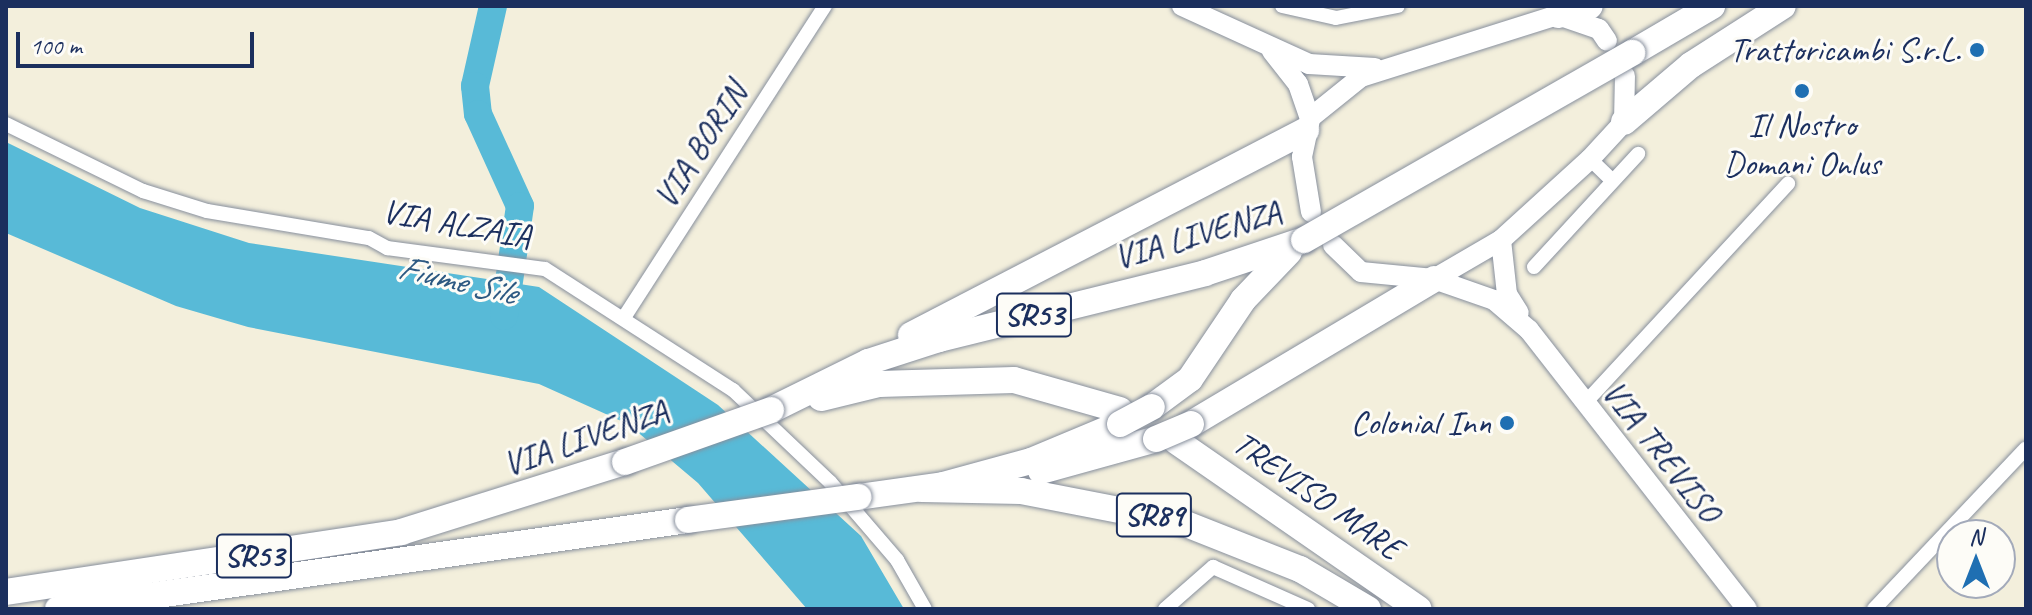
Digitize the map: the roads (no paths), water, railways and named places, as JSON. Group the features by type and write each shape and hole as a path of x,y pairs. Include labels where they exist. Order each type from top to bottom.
{"highway":[{"path":"1558,15 1590,6"},
{"name":"SR53","path":"1304,240 1629,64 1712,6"},
{"path":"1624,122 1691,65 1783,6"},
{"path":"868,362 1308,124"},
{"name":"VIA LIVENZA","path":"6,592 401,532 499,505 771,410 868,362 1304,240"},
{"name":"VIA LIVENZA","path":"58,609 922,489 1031,461 1120,417 1152,407 1190,379 1264,273 1304,240"},
{"path":"956,489 1174,435 1434,279"},
{"path":"771,410 879,384 950,378 1014,380 1120,417"},
{"name":"TREVISO MARE","path":"1174,435 1419,609"},
{"name":"TREVISO MARE","path":"922,489 956,489 1108,504 1181,522 1300,569 1368,609"}],"main road":[{"path":"1182,6 1269,48 1330,68 1379,67 1558,15 1599,29 1607,41"},
{"path":"1269,48 1298,84 1308,124 1311,212"},
{"path":"1434,279 1501,240 1590,159 1624,122 1629,64"},
{"path":"1308,124 1379,67"},
{"name":"VIA TREVISO","path":"1501,240 1507,294 1529,330 1747,609"},
{"name":"VIA TREVISO","path":"1333,245 1361,272 1434,279 1494,300 1529,330"}],"street":[{"name":"VIA BORIN","path":"625,316 825,6"},
{"path":"1282,6 1336,18 1398,6"},
{"name":"VIA ALZAIA","path":"6,124 143,191 207,211 369,238 387,248 545,269 625,316 733,390 796,447 897,560 925,609"},
{"path":"1534,267 1638,154"},
{"path":"1590,159 1612,180"},
{"path":"1585,403 1788,184"},
{"path":"1874,609 2026,448"},
{"path":"1165,609 1213,567 1308,609"}],"water":[{"name":"Fiume Sile","path":"6,142 140,208 249,243 539,287 718,405 861,536 904,609 807,609 698,483 628,424 539,384 248,327 176,306 6,233"}],"waterway":[{"name":"Fiume Sile","path":"493,6 475,86 478,114 520,206 504,316"}],"place":[{"name":"Trattoricambi S.r.L.","path":"1977,50"},
{"name":"Il Nostro Domani Onlus","path":"1802,91"},
{"name":"Colonial Inn","path":"1507,423"}]}
